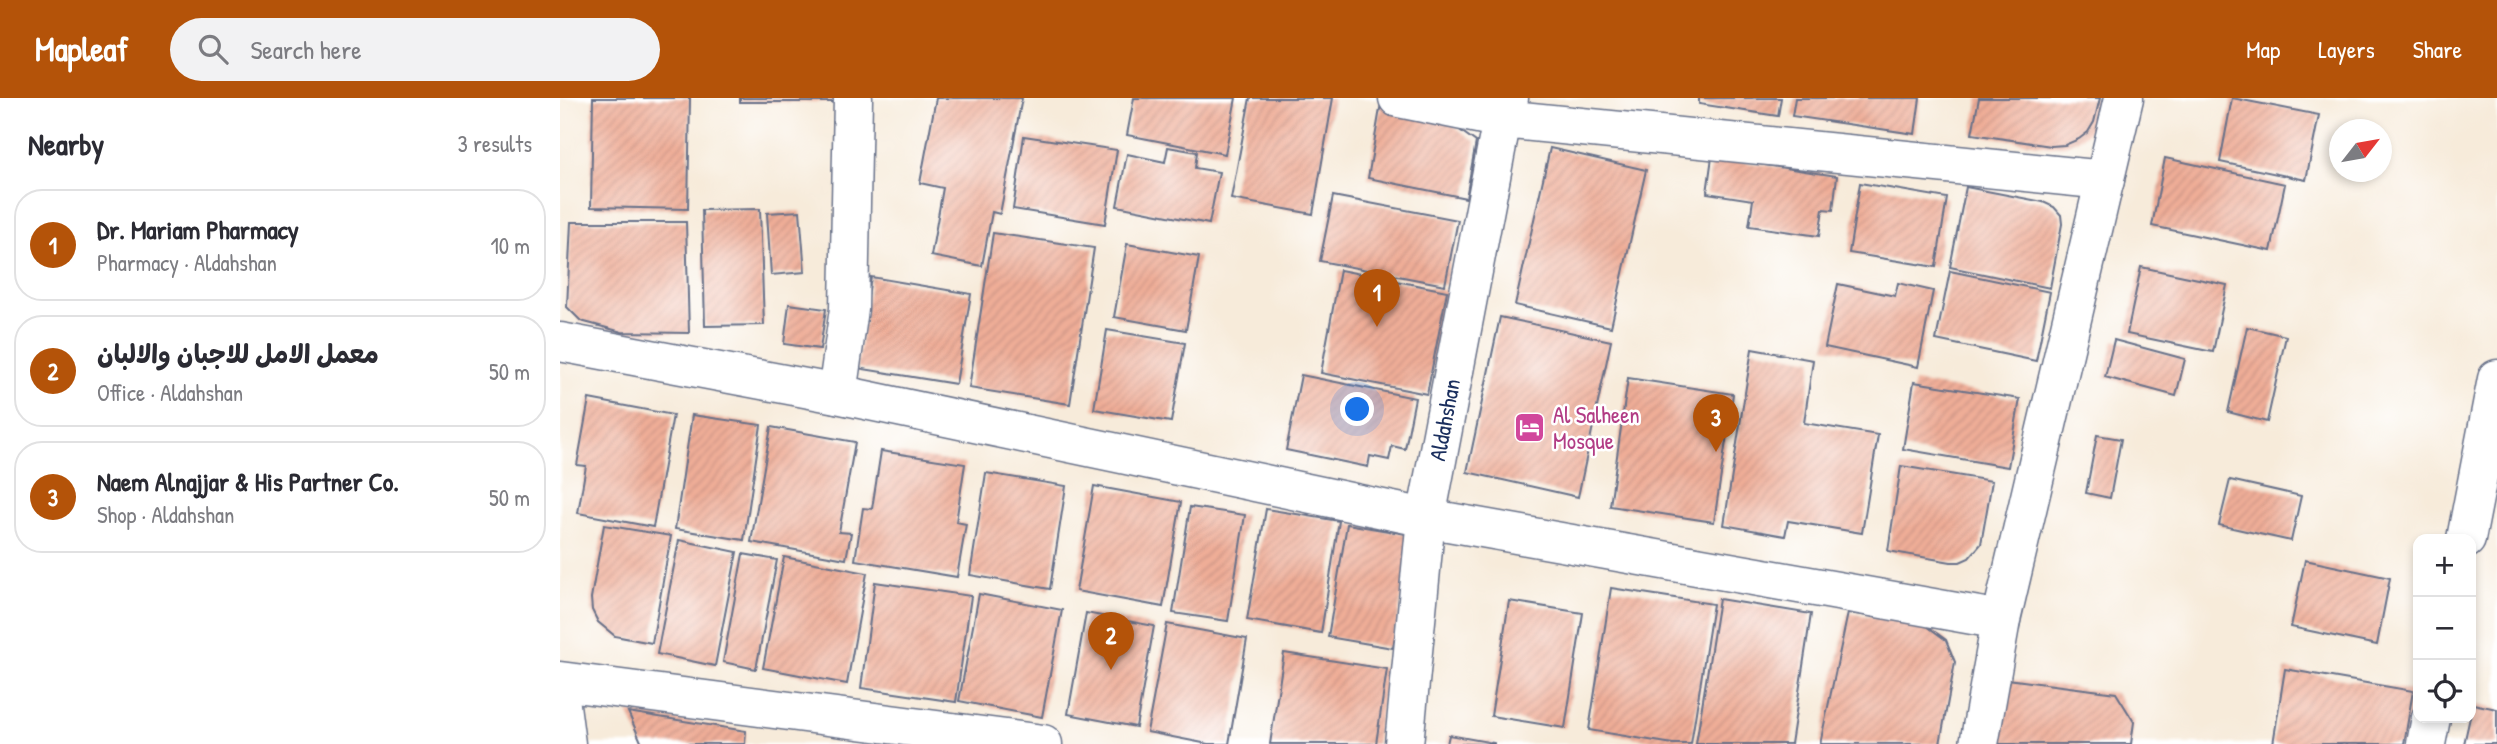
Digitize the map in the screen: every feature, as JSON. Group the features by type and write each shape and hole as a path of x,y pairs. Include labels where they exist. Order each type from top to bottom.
{"street":[{"path":"837,394 849,309 853,98"},
{"path":"1398,98 2105,180"},
{"path":"1979,744 2001,620 2124,98"},
{"name":"Aldahshan","path":"1404,744 1426,518 1506,109"},
{"path":"560,342 837,394 1426,518 2001,620"},
{"path":"2467,534 2497,379"},
{"path":"560,681 1043,744"},
{"path":"560,698 566,744"},
{"path":"2426,744 2430,723"}],"building":[{"path":"593,98 690,98 688,209 591,207"},
{"path":"740,98 839,98 839,102 740,102"},
{"path":"936,98 1022,98 1000,214 992,212 982,266 931,256 943,188 920,183"},
{"path":"1134,98 1236,98 1225,154 1127,135"},
{"path":"1250,98 1333,98 1313,214 1231,199"},
{"path":"1699,98 1781,98 1778,116 1699,104"},
{"path":"1795,98 1920,98 1915,134 1792,116"},
{"path":"1979,98 2100,98 2094,122 2088,132 2065,145 2051,146 1972,134"},
{"path":"2232,98 2319,115 2306,180 2220,162"},
{"path":"1381,103 1432,110 1476,142 1466,198 1368,178"},
{"path":"1024,136 1117,150 1105,224 1013,209"},
{"path":"1168,147 1197,152 1195,168 1219,172 1209,224 1117,206 1127,154 1165,162"},
{"path":"1550,148 1646,170 1611,327 1515,305"},
{"path":"1712,157 1837,176 1833,210 1823,209 1819,236 1749,226 1753,200 1707,193"},
{"path":"2165,158 2285,184 2271,251 2152,226"},
{"path":"1860,183 1947,198 1936,267 1849,253"},
{"path":"1966,187 2043,202 2054,207 2061,215 2062,224 2050,288 1950,267"},
{"path":"1333,196 1458,220 1445,285 1320,261"},
{"path":"760,209 764,325 705,326 702,210"},
{"path":"800,211 805,272 771,275 767,213"},
{"path":"571,222 686,222 689,333 622,332 581,321 567,307"},
{"path":"993,233 1094,248 1070,404 969,388"},
{"path":"1127,244 1199,257 1186,330 1114,317"},
{"path":"2141,267 2227,285 2213,352 2127,334"},
{"path":"1340,270 1447,291 1427,394 1321,373"},
{"path":"1950,271 2050,292 2036,361 1936,340"},
{"path":"871,277 971,294 956,384 857,368"},
{"path":"1898,283 1933,291 1918,367 1825,347 1838,284 1895,296"},
{"path":"789,304 826,309 820,349 784,344"},
{"path":"1500,317 1611,341 1578,497 1467,472"},
{"path":"2247,327 2286,336 2267,422 2228,412"},
{"path":"1107,330 1185,343 1171,422 1094,409"},
{"path":"2114,340 2185,359 2176,396 2105,377"},
{"path":"1752,349 1813,360 1804,423 1878,435 1862,533 1788,521 1785,536 1724,525"},
{"path":"1301,375 1415,398 1405,449 1392,446 1389,460 1370,456 1368,467 1286,450"},
{"path":"1628,378 1733,394 1714,522 1610,506"},
{"path":"1914,382 2020,399 2008,467 1903,449"},
{"path":"589,399 673,415 653,527 578,513 586,466 577,465"},
{"path":"692,415 761,425 744,540 675,529"},
{"path":"771,427 855,442 839,532 851,533 846,559 751,542"},
{"path":"2097,435 2121,439 2110,498 2086,493"},
{"path":"881,451 965,464 956,522 966,524 957,577 855,560 863,508 872,509"},
{"path":"1901,466 1992,481 1981,544 1969,558 1951,562 1888,551"},
{"path":"986,473 1066,486 1050,589 970,575"},
{"path":"2230,480 2301,496 2291,541 2219,525"},
{"path":"1094,486 1181,502 1163,607 1076,591"},
{"path":"1190,507 1245,515 1228,621 1173,613"},
{"path":"1266,509 1339,521 1321,633 1247,620"},
{"path":"1347,524 1412,535 1393,648 1328,637"},
{"path":"604,525 671,536 652,643 615,636 598,622 592,610 591,598"},
{"path":"679,540 737,552 715,666 657,654"},
{"path":"743,554 777,560 756,669 723,662"},
{"path":"784,557 867,573 847,684 763,668"},
{"path":"2305,560 2390,578 2377,645 2291,627"},
{"path":"875,582 971,596 956,702 861,688"},
{"path":"1611,588 1713,604 1691,744 1673,744 1589,730"},
{"path":"979,594 1062,610 1042,717 959,701"},
{"path":"1719,599 1811,614 1791,744 1696,744"},
{"path":"1509,601 1583,613 1565,728 1491,716"},
{"path":"1086,613 1154,626 1136,727 1068,714"},
{"path":"1848,613 1924,624 1946,640 1955,662 1940,744 1820,744"},
{"path":"1167,624 1247,639 1229,744 1208,744 1147,732"},
{"path":"1284,653 1387,669 1376,744 1270,744"},
{"path":"2285,669 2413,691 2404,744 2273,744"},
{"path":"2007,679 2116,693 2134,722 2131,744 1998,744"},
{"path":"2476,705 2497,709 2497,744 2464,744 2469,723 2476,723"},
{"path":"628,712 746,731 745,744 642,744"},
{"path":"1449,735 1494,743 1494,744 1447,744"}],"place":[{"name":"Dr. Mariam Pharmacy","path":"1377,327"},
{"name":"Al Salheen Mosque","path":"1530,428"},
{"name":"Naem Alnajjar & His Partner Co.","path":"1716,452"},
{"name":"معمل الامل للاجبان والالبان","path":"1111,670"}]}
